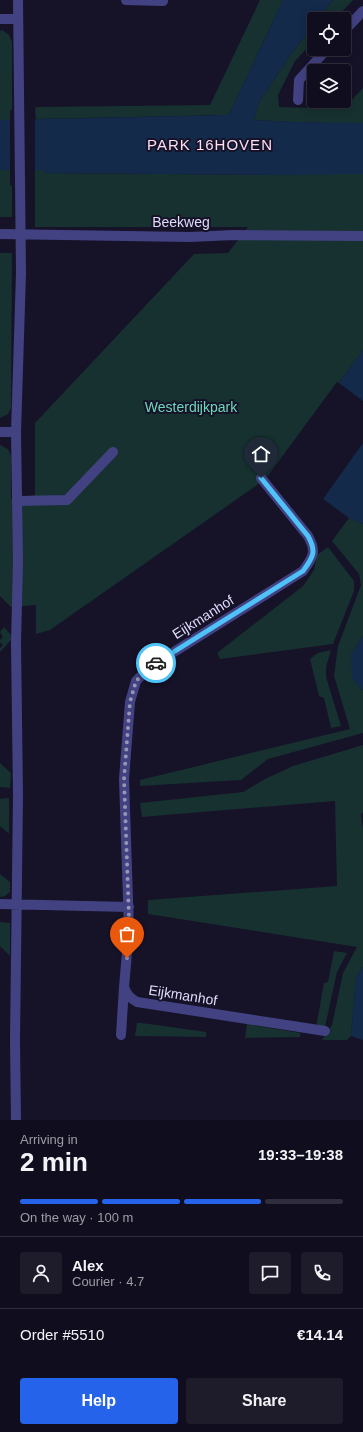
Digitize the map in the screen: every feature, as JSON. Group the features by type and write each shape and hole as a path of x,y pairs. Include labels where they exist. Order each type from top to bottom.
{"street":[{"path":"16,1120 15,1041 18,795 16,643 18,501 16,432 20,273 18,0"},
{"path":"126,0 163,1"},
{"path":"351,24 363,11"},
{"path":"0,19 18,19"},
{"path":"298,100 299,80 321,56"},
{"name":"Beekweg","path":"0,234 189,237 234,235 363,236"},
{"path":"0,432 16,432"},
{"path":"18,501 67,500 113,452"},
{"name":"Eijkmanhof","path":"261,478 308,536 314,546 314,554 303,571 150,667 136,681 130,702 124,779 129,907 129,930 124,987 126,993 137,1002 325,1031"},
{"path":"0,904 129,907"},
{"path":"121,1035 124,987"}],"green space":[{"path":"260,0 283,0 229,115 36,119 36,107 210,105"},
{"path":"333,0 353,0 342,12 324,12"},
{"path":"2,30 9,35 12,42 12,110 10,110 10,120 0,120 0,31"},
{"name":"Westerdijkpark","path":"307,33 307,48 295,61 278,95 279,107 351,108 351,101 363,88 363,350 339,383 337,382 270,473 260,483 50,630 36,634 36,605 11,607 0,596 0,445 8,449 11,456 11,499 35,495 35,423 194,254 228,253 248,227 35,227 35,170 45,170 44,173 290,175 332,123 254,120 259,102"},
{"path":"0,170 10,170 10,185 12,186 12,217 0,217"},
{"path":"0,253 12,253 11,408 8,414 0,418"},
{"path":"349,518 363,524 363,636 351,655 360,688 363,690 363,733 268,759 241,780 140,786 140,780 350,729 334,676 338,646 361,585 359,574 332,541"},
{"path":"328,547 354,581 354,591 333,644 220,659 217,653 303,586 314,570 317,555"},
{"path":"4,627 11,635 11,640 0,652 0,648 3,645 0,640 3,637 0,632"},
{"path":"331,650 326,667 326,677 341,726 331,728 324,698 319,696 310,659 318,653"},
{"path":"363,745 363,812 361,815 363,829 363,967 356,977 351,1036 347,1040 322,1040 332,1025 343,973 357,947 148,914 148,900 337,886 335,801 142,817 140,803 243,792 265,779 293,766"},
{"path":"0,763 11,773 10,788 0,787"},
{"path":"9,798 9,834 0,826 0,799"},
{"path":"0,874 10,882 10,892 5,896 0,897"},
{"path":"0,922 10,923 10,956 0,946"},
{"path":"334,951 347,953 337,972 325,1027 316,1027 324,983 328,982"},
{"path":"137,1023 206,1032 206,1037 135,1036"},
{"path":"247,1024 300,1033 300,1037 245,1038"}],"water":[{"path":"283,0 333,0 324,12 307,12 307,33 259,102 254,120 363,123 363,174 281,175 44,173 44,170 0,170 0,120 229,115"},
{"path":"363,350 363,401 339,383"},
{"path":"363,443 363,524 349,518 323,499"},
{"path":"363,636 363,690 352,679 351,655"},
{"path":"363,967 363,1040 351,1036 356,977"}],"pier":[{"path":"35,117 35,172 10,172 10,118"}],"way so far":[{"path":"127,958 129,895 124,812 124,779 130,702 136,681 156,663"}],"district":[{"name":"PARK 16HOVEN","path":"210,144"}],"route":[{"path":"156,663 303,571 314,554 314,546 308,536 261,478"}]}
